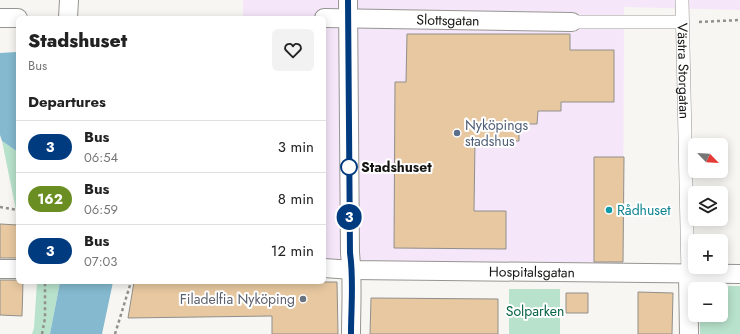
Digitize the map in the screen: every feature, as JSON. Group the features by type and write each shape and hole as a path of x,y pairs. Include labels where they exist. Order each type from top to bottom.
{"street":[{"path":"68,16 69,0"},
{"path":"348,0 350,253 352,270 351,334"},
{"name":"Västra Storgatan","path":"682,0 689,334"},
{"path":"0,18 16,18"},
{"name":"Slottsgatan","path":"326,18 572,22"},
{"path":"572,22 682,22"},
{"path":"0,268 16,269"},
{"name":"Hospitalsgatan","path":"326,268 352,270 688,274"},
{"name":"Hospitalsgatan","path":"728,274 740,274"}],"path":[{"path":"682,22 740,20"},
{"path":"0,207 16,210"},
{"path":"42,334 45,318 45,284"},
{"path":"115,334 130,284"}],"shaded area":[{"path":"243,0 740,0 740,10 624,7 623,268 326,274 326,16 243,16"}],"green space":[{"path":"2,141 16,151 16,210"},
{"path":"37,284 60,284 50,334 32,334 34,328"},
{"path":"728,286 740,286 740,334 700,334 700,322 728,322"},
{"name":"Solparken","path":"509,289 560,289 560,334 509,334"}],"water":[{"path":"16,52 16,151 2,141 0,135 0,53"},
{"path":"60,284 113,284 102,334 50,334"}],"building":[{"name":"Nyköpings stadshus","path":"407,34 570,34 570,50 614,50 614,102 561,102 561,111 538,111 537,124 519,124 519,141 475,141 474,211 506,211 506,249 394,248 395,82 406,82"},
{"name":"Rådhuset","path":"594,157 624,157 623,262 594,262"},
{"path":"0,224 16,225 16,258 0,258"},
{"path":"0,280 16,280 16,284 23,284 22,316 0,315"},
{"path":"326,282 337,282 338,334 272,334 272,316 128,318 134,284 326,284"},
{"path":"638,292 673,293 672,334 638,334"},
{"path":"566,293 588,293 588,313 566,313"},
{"path":"371,298 498,299 498,334 370,334"}],"bus line":[{"name":"3","path":"348,0 350,253 352,270 351,334"}],"place":[{"name":"Nyköpings stadshus","path":"457,133"},
{"name":"Stadshuset","path":"349,167"},
{"name":"Rådhuset","path":"609,210"},
{"name":"Filadelfia Nyköping","path":"303,299"}]}
